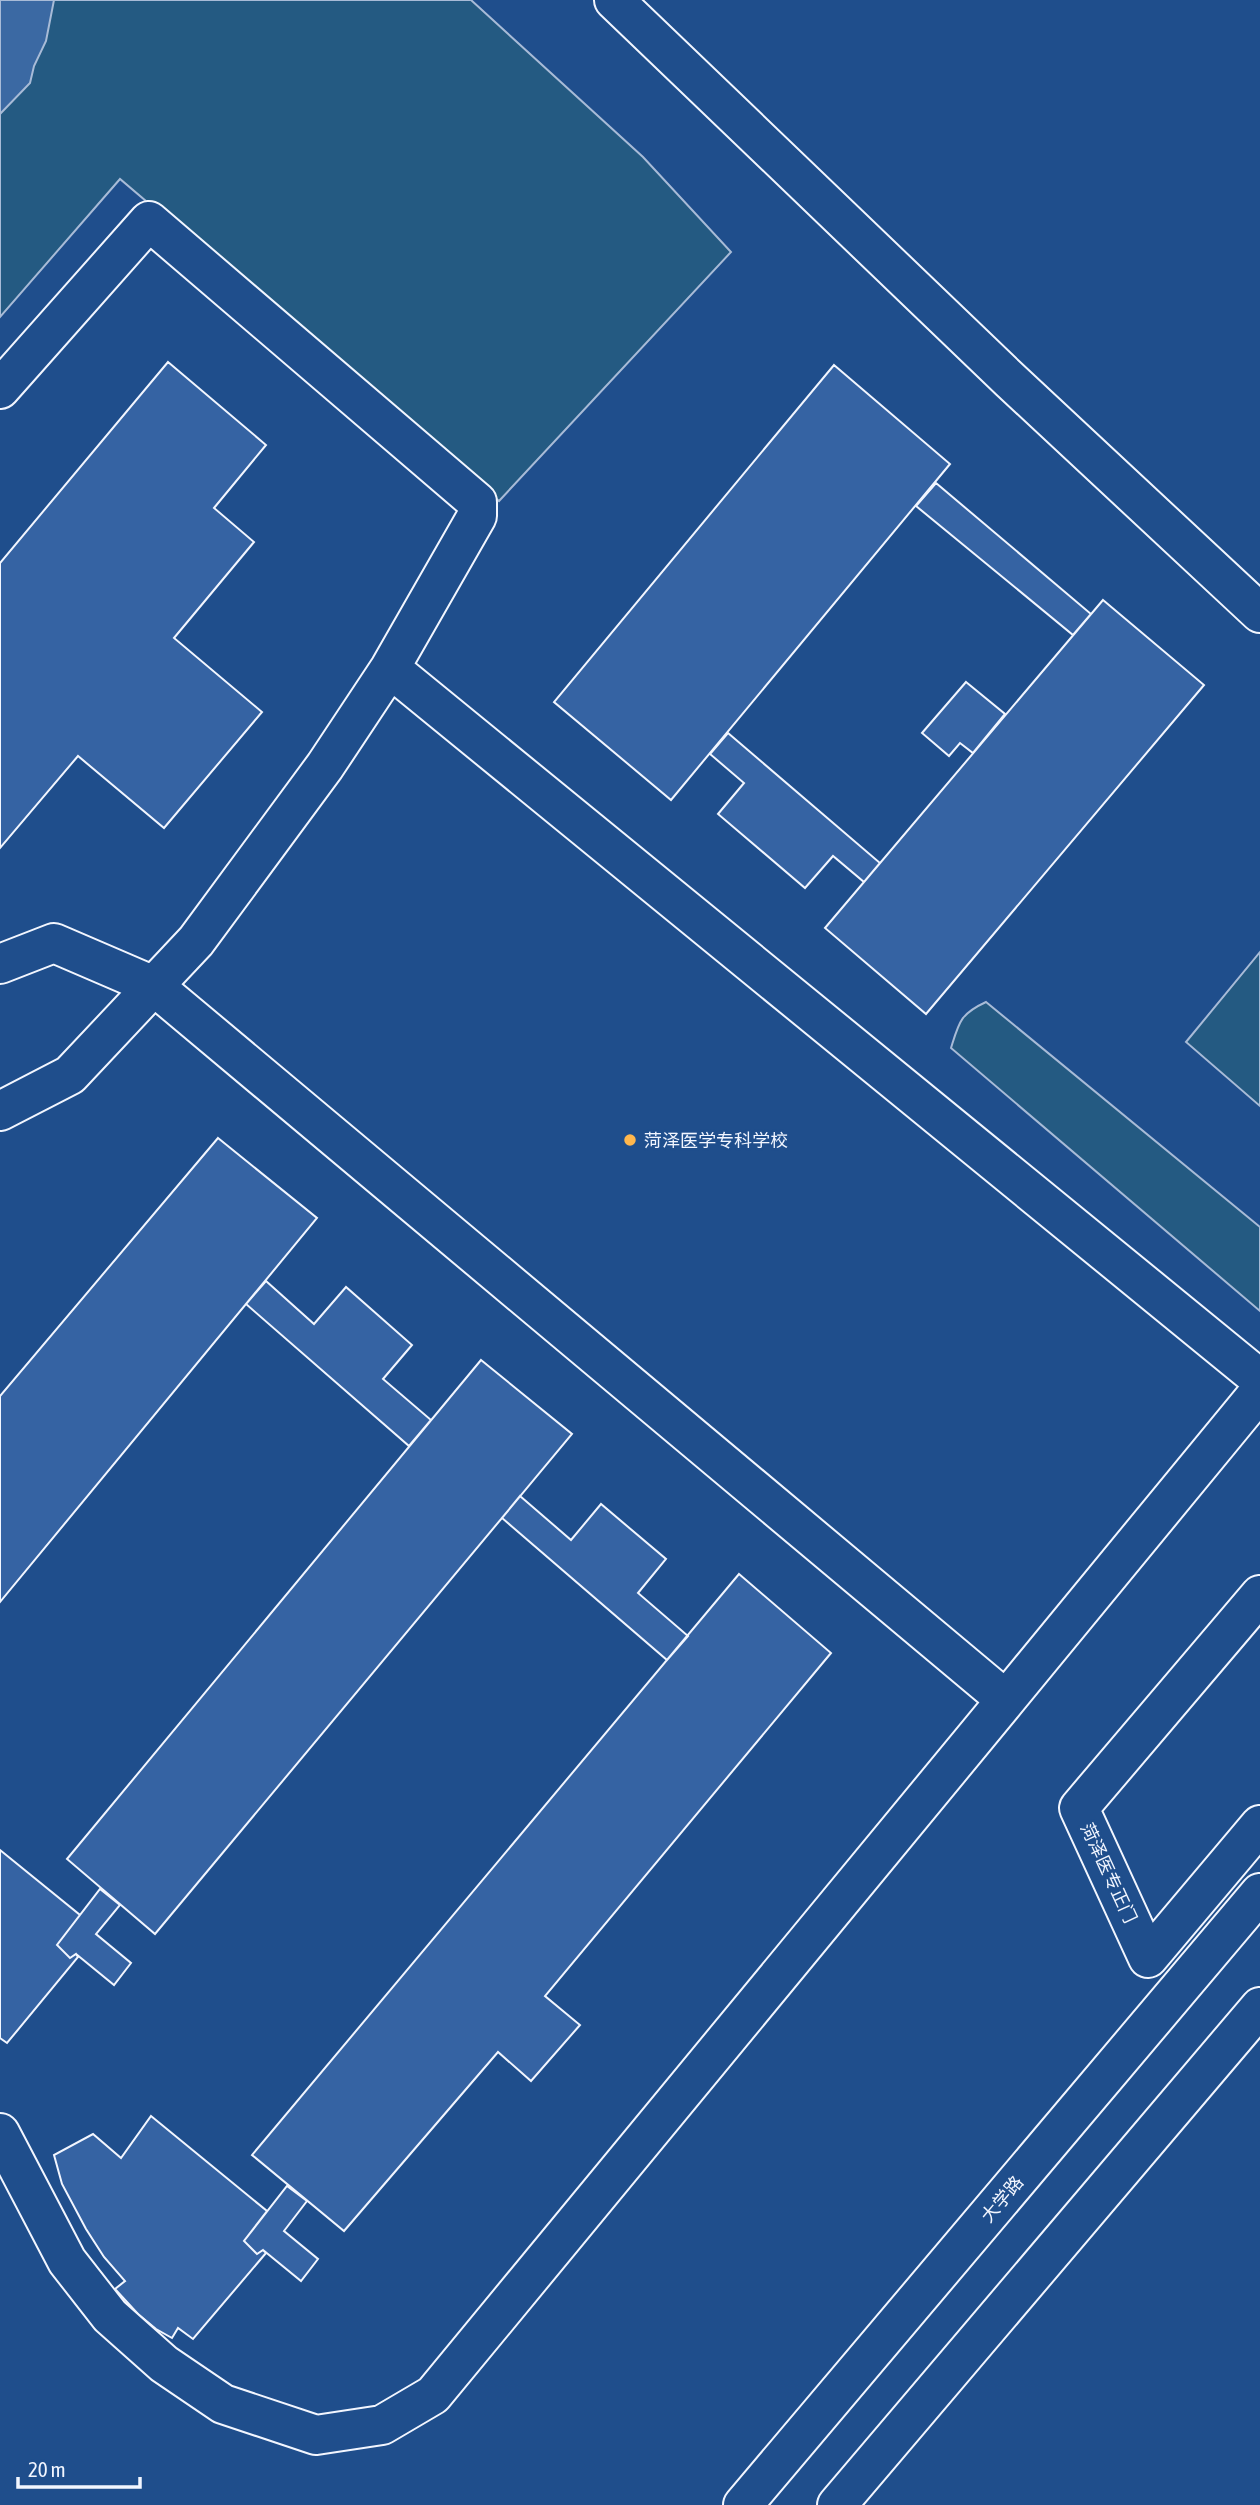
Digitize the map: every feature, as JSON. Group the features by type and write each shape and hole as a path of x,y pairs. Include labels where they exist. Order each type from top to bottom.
{"street":[{"path":"614,0 1010,380 1260,613"},
{"path":"0,389 149,221 477,502 477,516 390,668 325,766 204,930 70,1075 0,1111"},
{"path":"390,668 1260,1379"},
{"path":"0,964 54,943 154,986 1006,1700"},
{"path":"0,2133 67,2261 110,2316 164,2364 223,2404 317,2435 382,2425 433,2395 1260,1391"},
{"name":"菏泽医专正门","path":"1260,1595 1079,1808 1148,1958 1260,1825"},
{"name":"大学路","path":"743,2505 1260,1893"},
{"path":"837,2505 1260,2007"}],"shaded area":[{"path":"0,0 471,0 643,157 731,252 499,501 120,179 0,317"},
{"path":"0,0 54,0 46,41 34,66 30,83 0,114"},
{"path":"1260,952 1260,1106 1186,1042"},
{"path":"986,1002 1260,1227 1260,1311 951,1048 962,1020"}],"building":[{"path":"168,362 266,445 214,508 254,542 174,638 262,712 164,828 78,756 0,848 0,563"},
{"path":"834,365 950,464 671,800 554,702"},
{"path":"936,483 1091,614 1073,635 916,506"},
{"path":"1103,600 1204,685 926,1014 825,928"},
{"path":"966,682 1005,714 973,753 960,743 949,756 922,733"},
{"path":"728,733 880,863 864,882 833,856 805,888 718,814 744,783 710,754"},
{"path":"218,1138 317,1218 0,1602 0,1396"},
{"path":"266,1281 314,1324 346,1287 412,1345 383,1379 431,1420 409,1446 246,1304"},
{"path":"481,1360 572,1434 155,1934 67,1859"},
{"path":"520,1496 571,1540 601,1504 666,1559 638,1593 688,1636 667,1660 502,1518"},
{"path":"739,1574 831,1653 545,1996 580,2025 531,2081 498,2052 344,2231 252,2155"},
{"path":"0,1850 80,1915 57,1945 70,1958 76,1954 78,1957 7,2043 0,2038"},
{"path":"100,1889 120,1905 96,1934 131,1963 114,1985 76,1954 70,1958 57,1945"},
{"path":"151,2116 267,2211 244,2241 257,2254 263,2250 266,2253 193,2339 178,2328 172,2338 156,2329 115,2289 125,2281 104,2257 86,2229 62,2184 54,2155 93,2134 121,2158"},
{"path":"287,2186 307,2201 284,2231 318,2259 301,2281 263,2250 257,2254 244,2241"}],"place":[{"name":"菏泽医学专科学校","path":"630,1140"}]}
